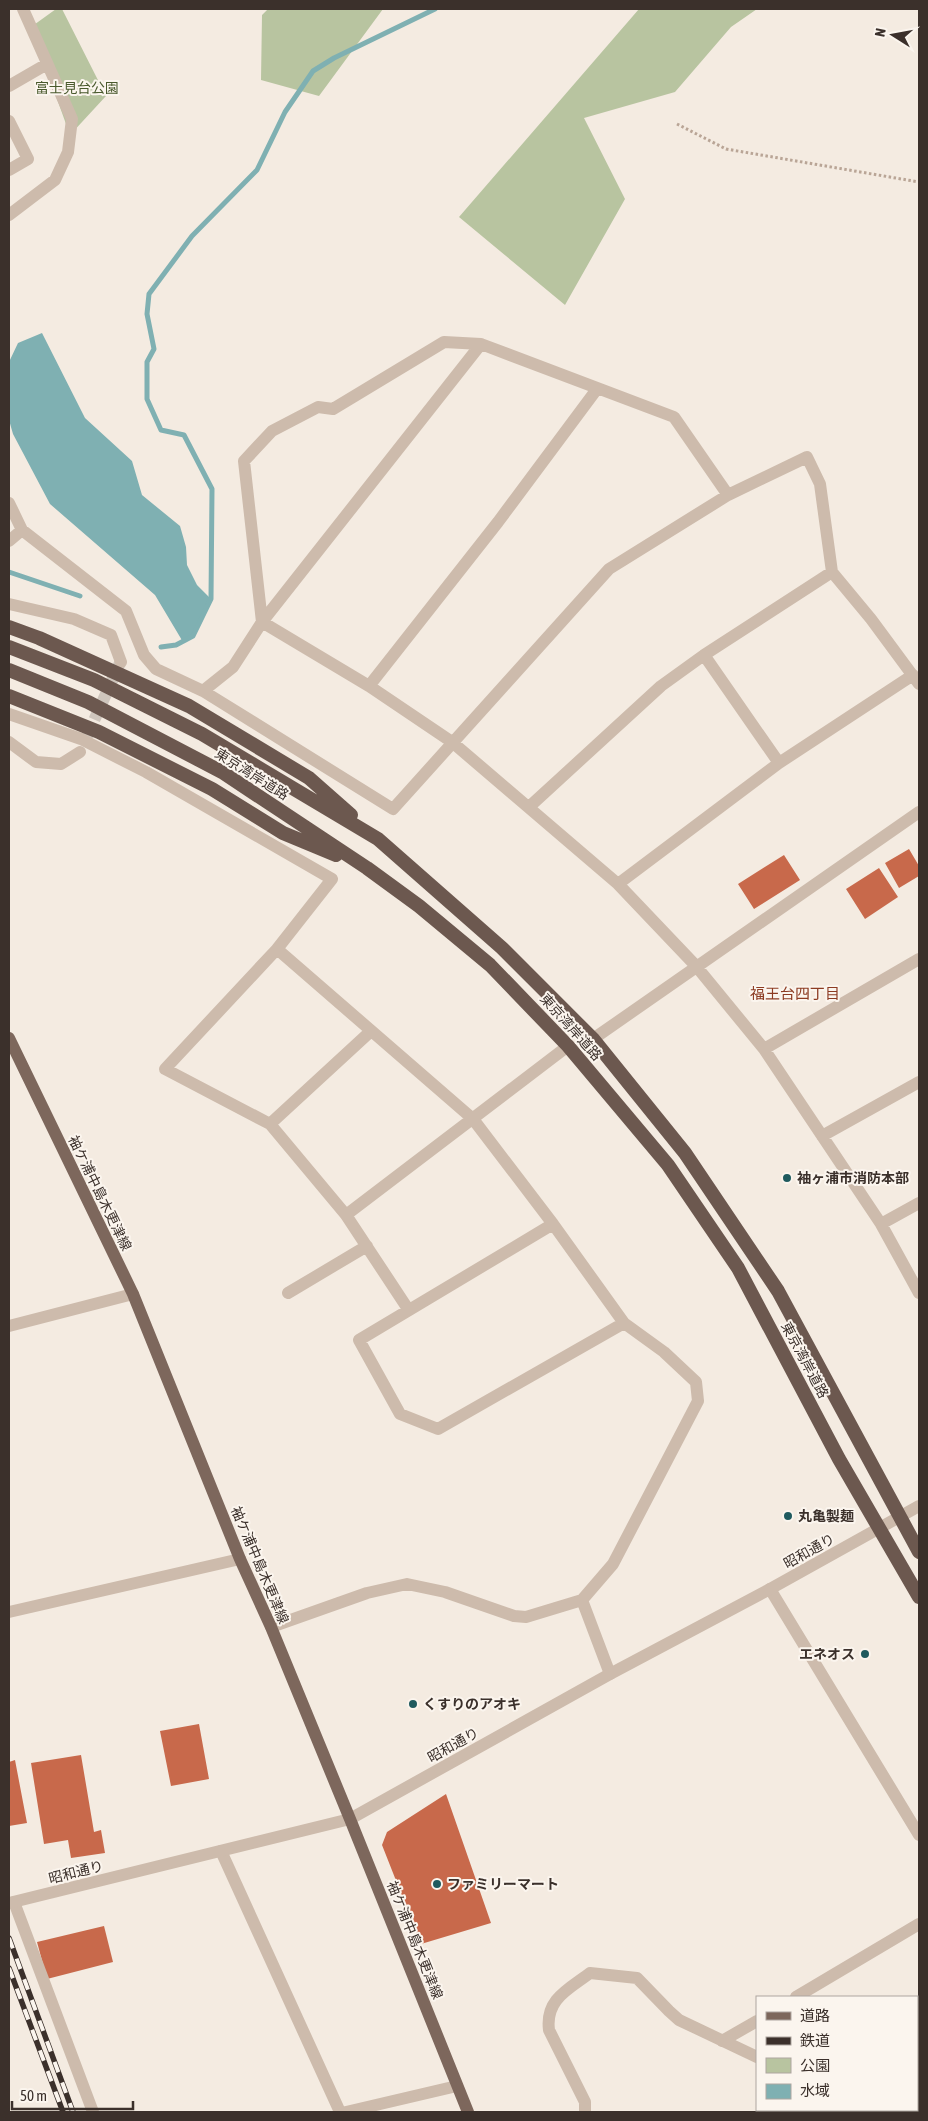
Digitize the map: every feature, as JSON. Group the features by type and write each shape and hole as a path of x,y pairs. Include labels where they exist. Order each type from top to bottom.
{"highway":[{"path":"9,627 39,638 189,706 310,778 378,839"},
{"name":"東京湾岸道路","path":"9,647 94,680 202,734 378,839 502,948 593,1039 685,1153 778,1291 919,1552"},
{"name":"東京湾岸道路","path":"9,670 88,702 222,772 367,868 419,906 490,965 568,1046 668,1166 738,1268 839,1459 919,1597"},
{"path":"9,696 100,732 212,789 282,833 367,868"}],"main road":[{"name":"袖ケ浦中島木更津線","path":"10,1041 133,1294 240,1558 271,1627 350,1819 468,2112"}],"street":[{"path":"9,215 55,180 68,152 72,119 23,9"},
{"path":"9,86 48,64"},
{"path":"9,121 28,159 9,170"},
{"path":"262,622 244,461 272,431 318,407 333,409 444,342 481,344 674,418 728,495"},
{"path":"203,691 233,666 262,622 481,344"},
{"path":"369,686 498,522 597,389"},
{"path":"9,503 22,530 126,611 144,655 156,669 203,691 393,809 609,569 728,495 807,457 820,484 832,572 916,680 779,764 618,884"},
{"path":"9,541 22,530"},
{"path":"529,807 661,686 704,655 832,572"},
{"path":"9,604 74,619 111,635 121,662"},
{"path":"262,622 369,686 452,742 618,884 696,966 764,1049 881,1224 919,1294"},
{"path":"704,655 779,764"},
{"path":"9,714 81,739 146,772 332,879 277,949 165,1069 270,1124 346,1215 408,1309"},
{"path":"9,742 36,762 61,764 80,752"},
{"path":"593,1039 919,812"},
{"path":"271,1627 368,1593 407,1584 446,1592 514,1616 526,1617 582,1600 613,1564 698,1401 696,1382 664,1352 624,1323 553,1224 473,1119 277,949"},
{"path":"764,1049 919,959"},
{"path":"270,1124 372,1031"},
{"path":"346,1215 568,1046"},
{"path":"822,1136 919,1082"},
{"path":"881,1224 919,1204"},
{"path":"553,1224 359,1340 400,1414 438,1429 624,1323"},
{"path":"288,1293 366,1246"},
{"path":"9,1326 133,1294"},
{"path":"900,1518 919,1506"},
{"name":"昭和通り","path":"11,1903 350,1819 610,1674 900,1518"},
{"path":"9,1612 240,1558"},
{"path":"770,1589 919,1835"},
{"path":"582,1600 610,1674"},
{"path":"221,1851 340,2112"},
{"path":"11,1903 93,2112"},
{"path":"798,1996 919,1924"},
{"path":"585,2112 584,2102 549,2030 548,2018 555,1999 590,1973 637,1978 679,2020 756,2057"},
{"path":"722,2041 756,2022"},
{"path":"346,2112 457,2086"}],"path":[{"path":"677,124 726,149 919,182"}],"green space":[{"name":"富士見台公園","path":"56,9 62,9 106,96 70,135 31,27"},
{"path":"268,9 383,9 319,96 261,80 262,15"},
{"path":"639,9 757,9 731,27 675,92 584,118 625,199 565,305 459,217"}],"water":[{"path":"42,333 85,418 132,461 142,495 180,526 186,547 187,565 197,585 211,599 193,636 183,642 155,595 50,504 13,434 9,420 9,362 18,343"}],"building":[{"path":"909,849 919,866 919,876 899,888 885,863"},
{"path":"784,855 800,880 754,909 738,884"},
{"path":"879,868 898,897 865,919 846,889"},
{"path":"199,1724 209,1779 171,1786 160,1731"},
{"path":"81,1755 94,1832 101,1830 105,1853 71,1858 68,1840 44,1844 31,1763"},
{"path":"15,1760 27,1823 9,1826 9,1762"},
{"name":"ファミリーマート","path":"446,1794 491,1923 421,1944 382,1845 387,1832"},
{"path":"104,1926 113,1962 47,1979 37,1942"}],"waterway":[{"path":"161,647 176,645 193,636 211,599 212,489 184,435 161,430 147,399 147,362 154,349 147,314 149,294 192,236 257,170 285,112 313,71 334,58 435,9"},
{"path":"9,572 80,596"}],"tunnel":[{"path":"87,736 120,663"}],"railway":[{"path":"9,1938 73,2112"},
{"path":"9,1968 63,2112"}],"place":[{"name":"袖ヶ浦市消防本部","path":"787,1178"},
{"name":"丸亀製麺","path":"788,1516"},
{"name":"エネオス","path":"865,1654"},
{"name":"くすりのアオキ","path":"413,1704"},
{"name":"ファミリーマート","path":"437,1884"}],"district":[{"name":"福王台四丁目","path":"795,993"}]}
